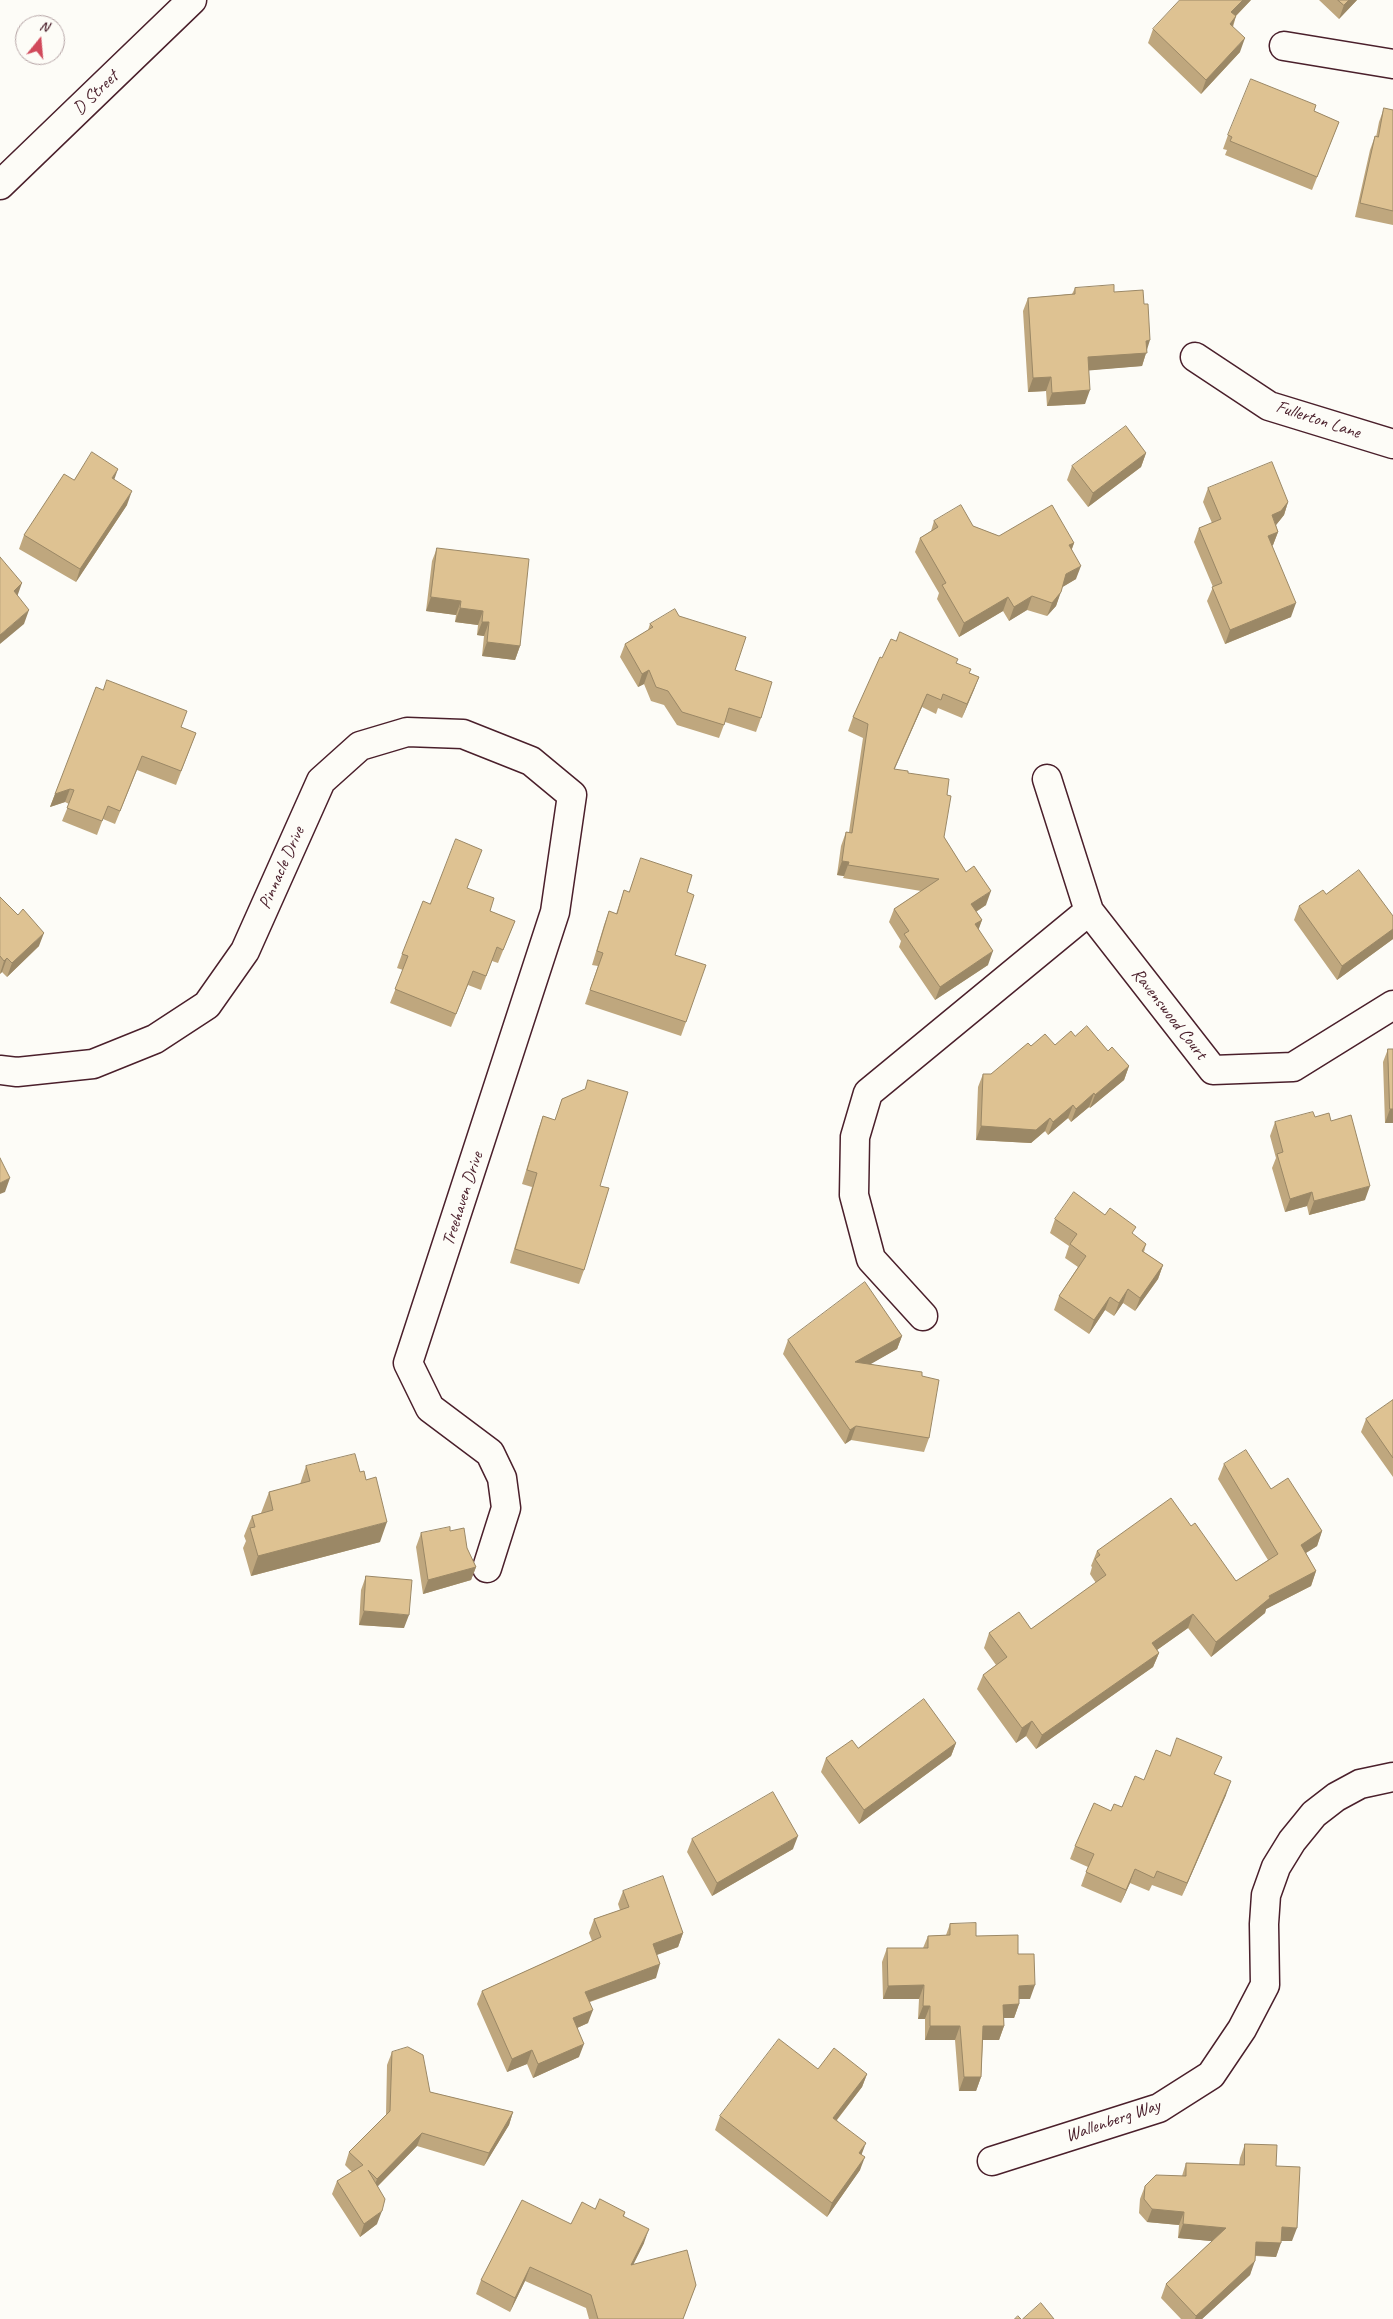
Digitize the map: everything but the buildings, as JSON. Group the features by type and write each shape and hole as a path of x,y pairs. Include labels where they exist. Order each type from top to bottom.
{"street":[{"name":"D Street","path":"0,185 192,0"},
{"path":"1284,46 1393,64"},
{"name":"Fullerton Lane","path":"1195,357 1269,406 1393,444"},
{"name":"Pinnacle Drive","path":"0,1070 17,1072 93,1064 155,1039 207,1005 245,952 321,781 360,746 407,732 463,734 530,761 572,795"},
{"name":"Ravenswood Court","path":"1046,780 1089,911 1213,1070 1293,1067 1393,1005"},
{"name":"Treehaven Drive","path":"487,1568 506,1508 502,1478 490,1453 430,1408 408,1363 555,912 572,795"},
{"path":"922,1316 871,1259 854,1196 855,1137 868,1093 1089,911"},
{"name":"Wallenberg Way","path":"992,2161 1159,2108 1211,2075 1242,2029 1265,1985 1264,1924 1266,1895 1276,1867 1292,1841 1321,1808 1336,1797 1360,1784 1393,1777"}]}
